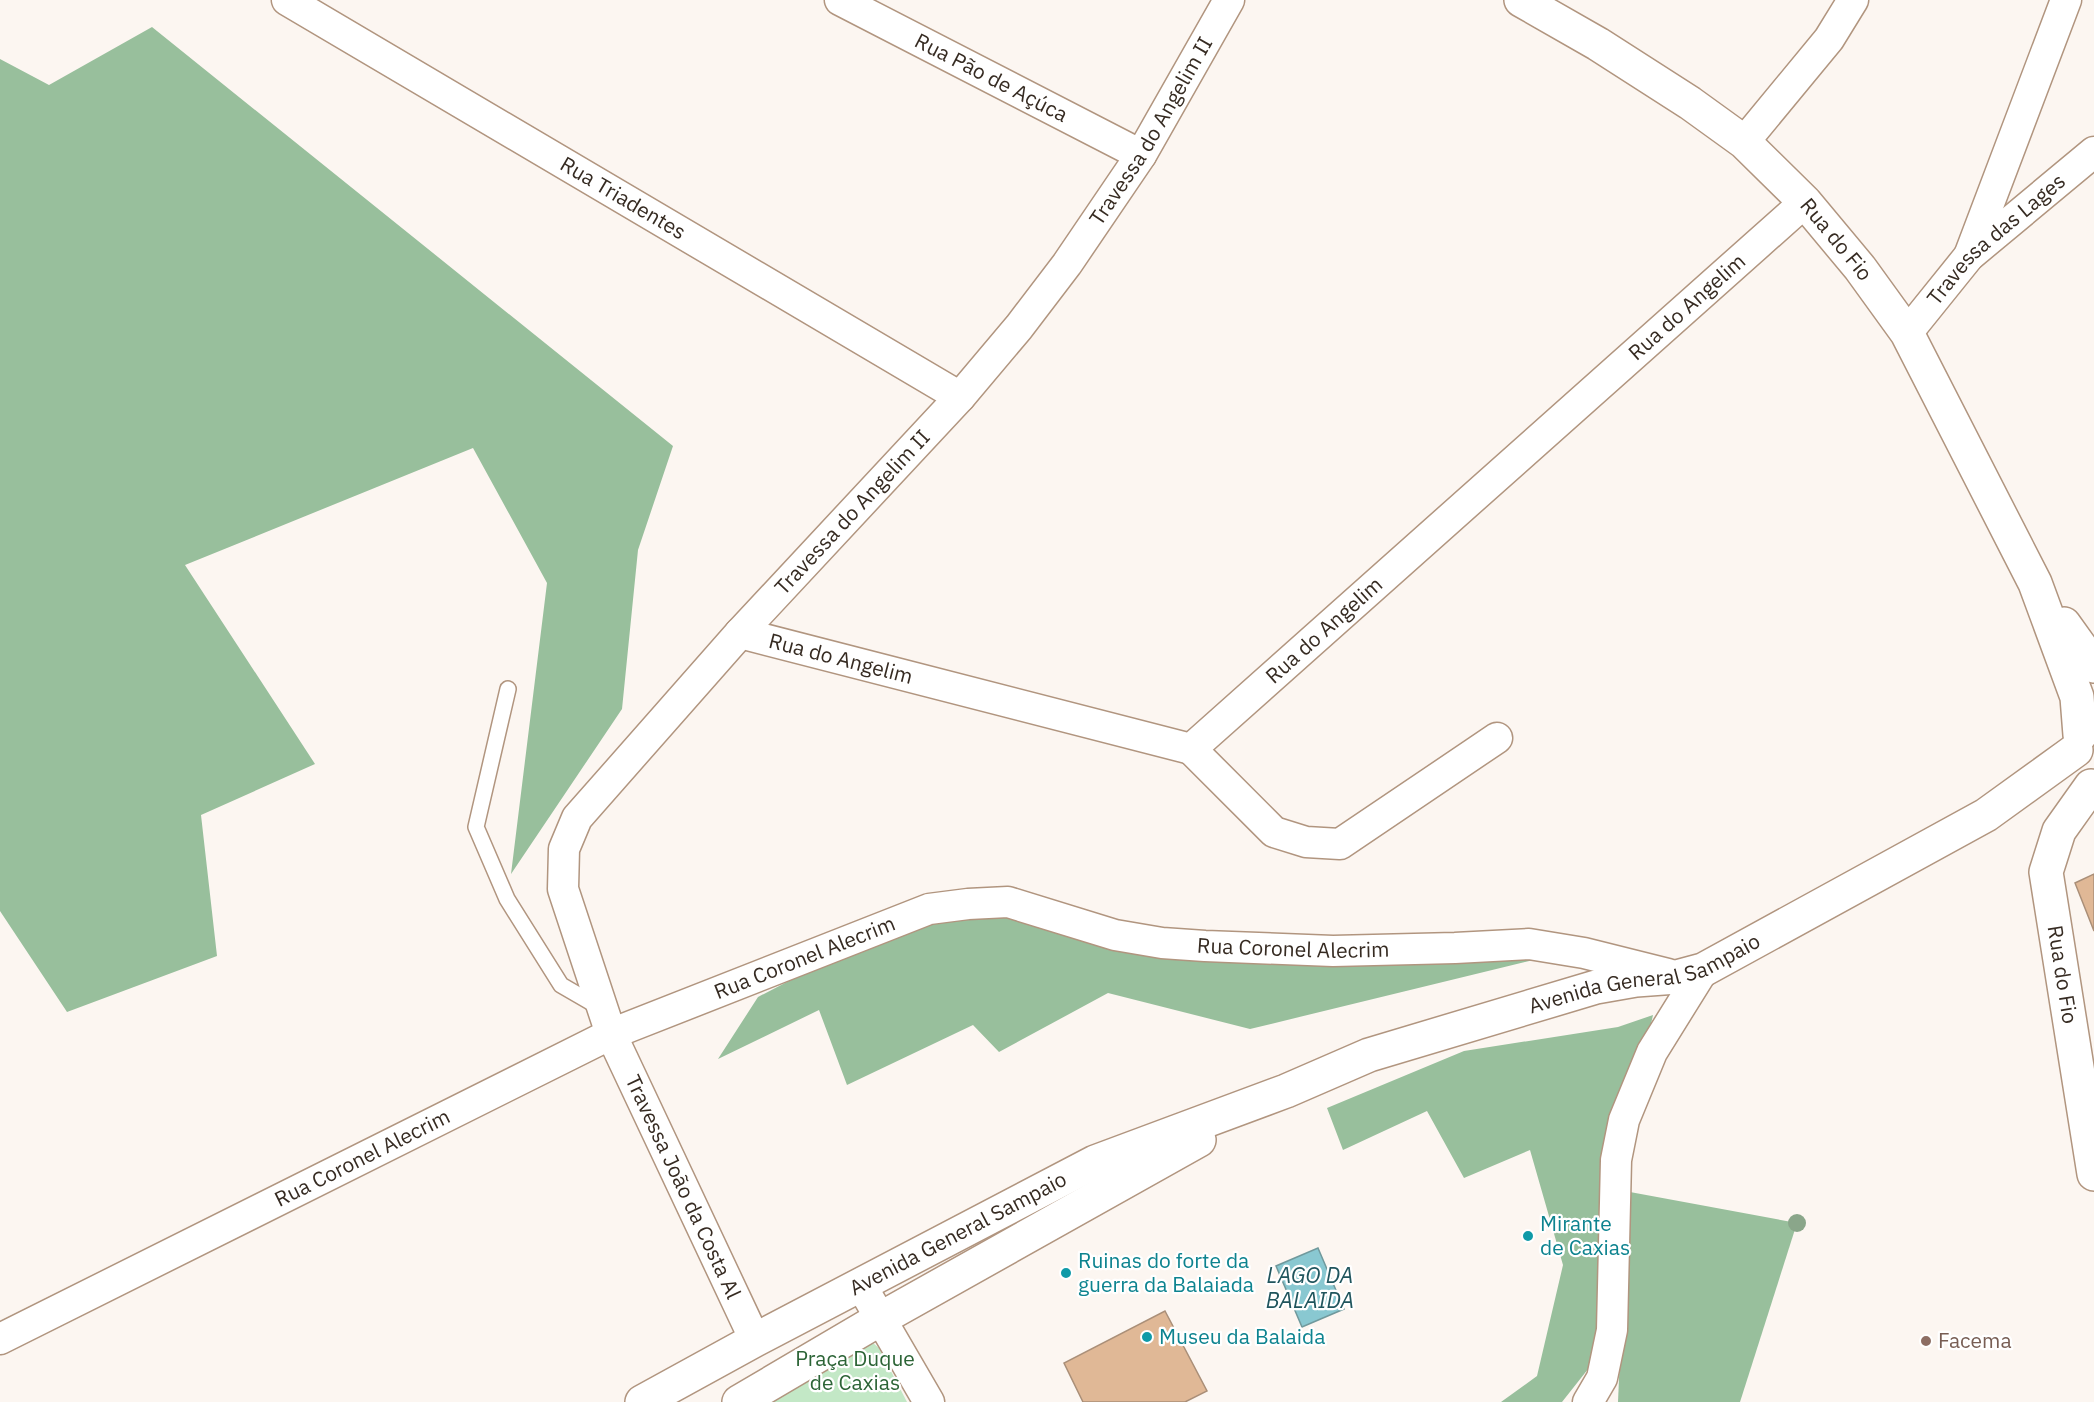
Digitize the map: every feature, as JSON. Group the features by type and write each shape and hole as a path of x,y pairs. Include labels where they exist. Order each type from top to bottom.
{"street":[{"name":"Rua Triadentes","path":"287,0 960,397"},
{"name":"Rua Pão de Açúca","path":"840,0 1141,155"},
{"name":"Travessa do Angelim II","path":"607,1022 563,889 564,849 577,818 740,633 960,397 1019,327 1067,264 1141,155 1229,0"},
{"name":"Rua do Fio","path":"1521,0 1598,44 1744,142 1805,202 1860,268 1907,333 2035,583 2077,697 2087,759 2046,872 2093,1154"},
{"path":"1744,142 1829,39 1853,0"},
{"path":"1969,256 2066,0"},
{"name":"Travessa das Lages","path":"1907,333 1969,256 2079,162 2094,152"},
{"name":"Rua do Angelim","path":"740,633 1191,749 1805,202"},
{"name":"Rua do Fio","path":"2035,583 2094,666"},
{"path":"1191,749 1274,832 1306,842 1340,844 1497,738"},
{"name":"Avenida General Sampaio","path":"642,1402 755,1340 1095,1162 1286,1091 1369,1055 1585,990 1690,973 2087,759"},
{"name":"Rua Coronel Alecrim","path":"0,1339 607,1022 929,909 1008,902 1115,935 1162,943 1333,951 1529,944 1690,973"},
{"path":"1588,1402 1602,1378 1612,1330 1616,1160 1624,1120 1652,1052 1690,973"},
{"name":"Travessa João da Costa Al","path":"607,1022 755,1340"},
{"name":"Avenida General Sampaio","path":"739,1402 880,1318 1286,1091"},
{"path":"861,1285 929,1402"}],"lane":[{"path":"508,689 476,827 507,899 561,985 607,1022"}],"green space":[{"path":"152,27 673,446 638,550 622,709 511,874 547,583 473,448 185,565 315,764 201,815 217,956 67,1012 0,911 0,59 49,85"},
{"path":"1004,909 1129,950 1546,957 1250,1029 1108,993 999,1052 973,1025 847,1085 819,1010 718,1059 758,997 921,912"},
{"path":"1653,1015 1612,1200 1596,1359 1562,1402 1501,1402 1537,1376 1563,1265 1530,1150 1464,1178 1427,1111 1343,1150 1327,1108 1464,1051 1618,1027"},
{"path":"1630,1192 1797,1223 1740,1402 1618,1402"},
{"name":"Praça Duque de Caxias","path":"866,1337 879,1348 907,1402 734,1402"}],"water":[{"name":"LAGO DA BALAIDA","path":"1318,1248 1344,1309 1302,1327 1276,1266"}],"building":[{"path":"2094,874 2094,931 2075,883"},
{"name":"Museu da Balaida","path":"1165,1311 1207,1391 1185,1402 1083,1402 1064,1363"}],"place":[{"name":"Mirante de Caxias","path":"1528,1236"},
{"name":"Ruinas do forte da guerra da Balaiada","path":"1066,1273"},
{"name":"Museu da Balaida","path":"1147,1337"},
{"name":"Facema","path":"1926,1341"}]}
